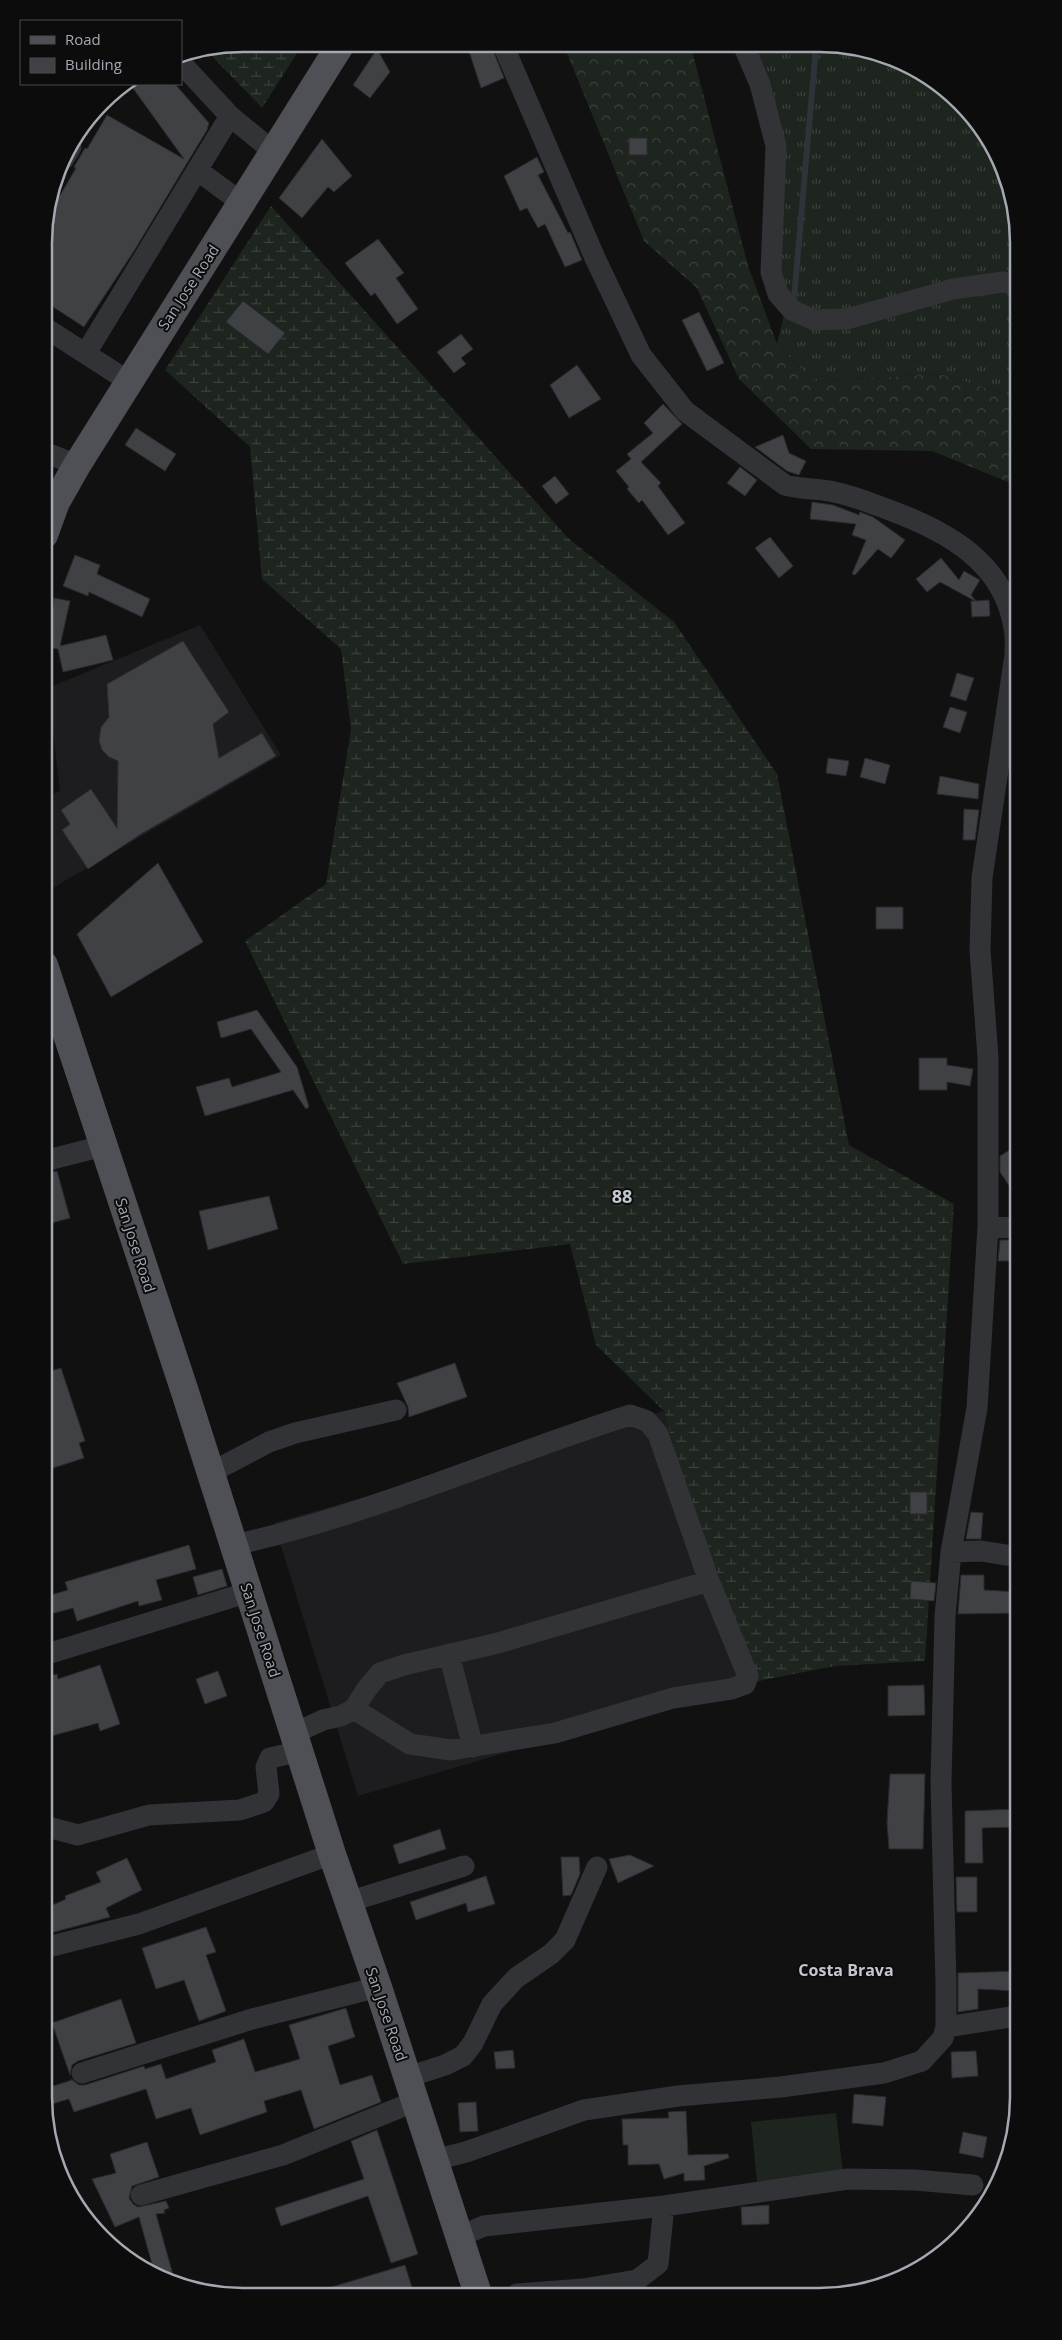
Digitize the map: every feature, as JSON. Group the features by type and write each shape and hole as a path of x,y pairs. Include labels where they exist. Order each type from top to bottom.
{"main road":[{"name":"San Jose Road","path":"52,513 56,502 77,465 128,381 336,52"},
{"name":"San Jose Road","path":"52,990 298,1742 332,1854 412,2089 476,2288"}],"street":[{"path":"507,52 595,258 641,355 685,410 785,485 805,490 832,491 863,500 920,522 969,549 990,572 1004,596 1010,615"},
{"path":"746,52 760,84 776,146 771,272 778,294 792,310 814,320 847,319 953,289 1003,282 1010,283"},
{"path":"182,65 230,116 274,152"},
{"path":"86,354 230,116"},
{"path":"198,170 242,203"},
{"path":"52,332 128,381"},
{"path":"52,455 77,465"},
{"path":"434,2160 466,2152 584,2110 678,2096 781,2087 884,2073 922,2061 943,2038 946,2027 941,1782 945,1616 951,1552 977,1408 988,1227 988,1057 980,950 982,878 1010,689"},
{"path":"52,1159 103,1146"},
{"path":"988,1227 1010,1228"},
{"path":"210,1472 269,1442 295,1433 396,1410"},
{"path":"234,1546 276,1536 437,1484 630,1415 647,1420 658,1434 709,1580 748,1676 745,1684 731,1689 673,1698 555,1734 451,1750 410,1744 354,1709"},
{"path":"951,1552 981,1551 1010,1556"},
{"path":"52,1828 78,1835 149,1815 240,1810 264,1802 269,1794 266,1766 270,1758 354,1709 380,1673 404,1665 498,1643 709,1580"},
{"path":"52,1653 249,1592"},
{"path":"449,1654 473,1747"},
{"path":"52,1946 158,1918 332,1854"},
{"path":"348,1902 464,1866"},
{"path":"141,2195 283,2155 412,2089 445,2065 463,2056 473,2043 492,2004 516,1978 551,1954 565,1940 576,1921 597,1867"},
{"path":"82,2073 252,2019 378,1987"},
{"path":"946,2027 1010,2017"},
{"path":"460,2236 484,2226 664,2206 848,2179 915,2180 973,2185"},
{"path":"589,2288 637,2280 658,2264 664,2206"}],"shaded area":[{"path":"200,625 281,755 52,888 52,795 60,791 52,722 52,686"},
{"path":"664,1411 738,1685 358,1796 274,1523"}],"green space":[{"path":"244,52 298,52 262,108 211,55"},
{"path":"566,52 692,52 748,266 777,344 813,381 940,374 1010,396 1010,483 932,451 811,449 739,379 697,288 644,241"},
{"path":"757,52 843,54 880,63 903,72 935,92 970,127 984,148 995,171 1003,194 1008,219 1010,244 1010,396 940,374 813,381 777,344 788,298 779,275 781,122"},
{"path":"271,206 569,539 674,622 777,774 849,1145 954,1204 925,1661 835,1666 738,1685 664,1411 596,1345 570,1244 403,1264 245,941 326,884 351,729 341,649 262,579 250,447 165,370"},
{"path":"836,2113 843,2173 757,2182 751,2122"}],"building":[{"path":"375,52 379,52 390,72 370,98 353,85"},
{"path":"469,52 494,52 504,78 481,88"},
{"path":"138,85 176,85 209,123 207,130 134,251 84,327 52,306 52,244 58,199 85,148 87,149 107,115 184,159 133,88"},
{"path":"629,138 647,138 647,155 629,155"},
{"path":"322,139 352,176 334,192 328,187 302,218 279,198"},
{"path":"537,157 544,172 538,175 568,233 570,232 582,260 565,267 545,224 538,228 527,208 520,211 504,176"},
{"path":"378,239 404,273 396,278 418,309 397,324 375,293 371,296 345,263"},
{"path":"243,301 285,333 268,354 226,322"},
{"path":"699,312 724,363 707,371 682,320"},
{"path":"461,334 473,349 461,358 466,364 454,373 437,352"},
{"path":"577,365 601,399 569,418 550,385"},
{"path":"663,404 682,424 641,462 661,483 658,486 685,523 668,535 642,500 639,503 627,489 629,487 616,471 631,459 627,454 653,433 644,423"},
{"path":"136,428 176,454 165,471 125,445"},
{"path":"783,435 789,453 806,461 799,475 787,471 755,447"},
{"path":"740,467 757,480 745,496 727,483"},
{"path":"555,476 569,494 556,504 542,486"},
{"path":"812,502 833,505 859,515 860,512 873,517 905,540 891,558 878,549 855,575 852,574 866,540 852,535 856,524 810,519"},
{"path":"770,537 793,566 779,578 755,548"},
{"path":"75,555 100,565 97,574 150,599 142,617 89,592 88,596 63,586"},
{"path":"941,558 959,580 964,571 980,580 971,595 976,601 989,600 990,616 972,617 971,601 975,601 940,582 927,592 916,579"},
{"path":"54,598 70,601 60,646 106,635 113,660 63,672 58,649 52,648"},
{"path":"183,641 229,712 213,724 219,758 262,733 276,756 141,834 88,869 62,830 70,824 61,810 91,789 117,828 118,761 109,757 102,750 99,741 101,727 109,717 107,684"},
{"path":"957,673 974,678 966,701 950,696"},
{"path":"950,707 967,712 960,733 943,727"},
{"path":"828,758 849,761 846,776 826,773"},
{"path":"865,758 890,765 885,784 860,777"},
{"path":"940,776 979,784 978,799 937,794"},
{"path":"964,809 979,810 975,840 963,840"},
{"path":"158,863 203,942 111,997 77,934"},
{"path":"876,907 903,907 903,929 876,929"},
{"path":"257,1010 297,1067 309,1107 306,1109 293,1090 205,1116 196,1087 229,1078 232,1087 281,1072 251,1029 221,1038 217,1022"},
{"path":"919,1058 947,1058 947,1065 973,1069 970,1086 947,1082 947,1090 919,1090"},
{"path":"1010,1150 1010,1187 1000,1172 1000,1156"},
{"path":"57,1171 70,1218 52,1223 52,1172"},
{"path":"269,1196 278,1229 208,1250 199,1211"},
{"path":"1000,1240 1010,1240 1010,1261 998,1261"},
{"path":"455,1363 467,1397 409,1417 408,1407 397,1383"},
{"path":"61,1368 85,1441 79,1443 84,1458 52,1468 52,1371"},
{"path":"910,1492 927,1492 927,1514 910,1514"},
{"path":"971,1512 983,1513 981,1539 966,1539"},
{"path":"189,1545 196,1569 156,1580 162,1600 139,1606 138,1601 77,1621 73,1608 52,1614 52,1595 68,1590 65,1582"},
{"path":"222,1569 227,1586 198,1595 193,1577"},
{"path":"961,1575 984,1575 984,1590 1010,1592 1010,1613 958,1614"},
{"path":"911,1581 936,1583 934,1601 910,1599"},
{"path":"100,1665 120,1724 100,1731 98,1723 52,1736 52,1676 57,1674 58,1679"},
{"path":"218,1671 227,1696 205,1704 196,1679"},
{"path":"924,1685 925,1715 888,1716 888,1686"},
{"path":"890,1774 925,1774 923,1849 889,1849 887,1822"},
{"path":"1010,1809 1010,1827 982,1828 983,1863 965,1863 965,1811"},
{"path":"440,1829 446,1849 399,1864 393,1845"},
{"path":"630,1855 654,1866 618,1883 609,1859"},
{"path":"561,1857 579,1857 580,1874 571,1895 563,1896"},
{"path":"127,1858 142,1890 106,1908 110,1917 52,1933 52,1905 66,1899 65,1896 101,1882 96,1872"},
{"path":"486,1876 495,1904 468,1912 466,1903 416,1920 410,1902"},
{"path":"956,1877 977,1877 977,1912 957,1912"},
{"path":"206,1927 216,1952 206,1955 226,2011 199,2021 184,1980 156,1989 142,1948"},
{"path":"1010,1971 1010,1991 978,1989 978,2009 958,2012 958,1973"},
{"path":"121,1999 136,2043 78,2061 72,2065 70,2075 52,2023"},
{"path":"346,2008 355,2037 328,2046 340,2085 372,2075 381,2102 314,2129 301,2090 264,2101 267,2112 200,2135 191,2108 156,2119 146,2089 74,2112 69,2099 53,2104 52,2086 71,2079 79,2085 85,2085 144,2066 145,2069 161,2064 166,2079 216,2062 212,2050 244,2039 255,2072 300,2059 289,2025"},
{"path":"513,2050 515,2068 496,2069 494,2052"},
{"path":"976,2051 978,2076 952,2078 951,2052"},
{"path":"854,2094 886,2097 883,2126 852,2123"},
{"path":"476,2102 478,2131 460,2132 458,2103"},
{"path":"686,2111 688,2155 728,2154 729,2158 704,2166 705,2180 684,2181 684,2173 664,2179 659,2164 628,2165 628,2145 623,2145 622,2119 669,2118 668,2112"},
{"path":"377,2130 418,2254 391,2263 368,2196 281,2226 275,2208 364,2179 351,2141"},
{"path":"963,2132 987,2137 983,2158 959,2153"},
{"path":"147,2142 159,2177 132,2186 129,2198 138,2207 166,2201 169,2208 164,2210 165,2213 156,2214 173,2274 152,2264 139,2217 115,2227 92,2179 116,2173 110,2154"},
{"path":"769,2205 769,2224 742,2225 741,2207"},
{"path":"405,2265 412,2288 328,2288"}],"waterway":[{"path":"794,298 816,52"}],"district":[{"name":"88","path":"622,1196"},
{"name":"Costa Brava","path":"846,1970"}]}
